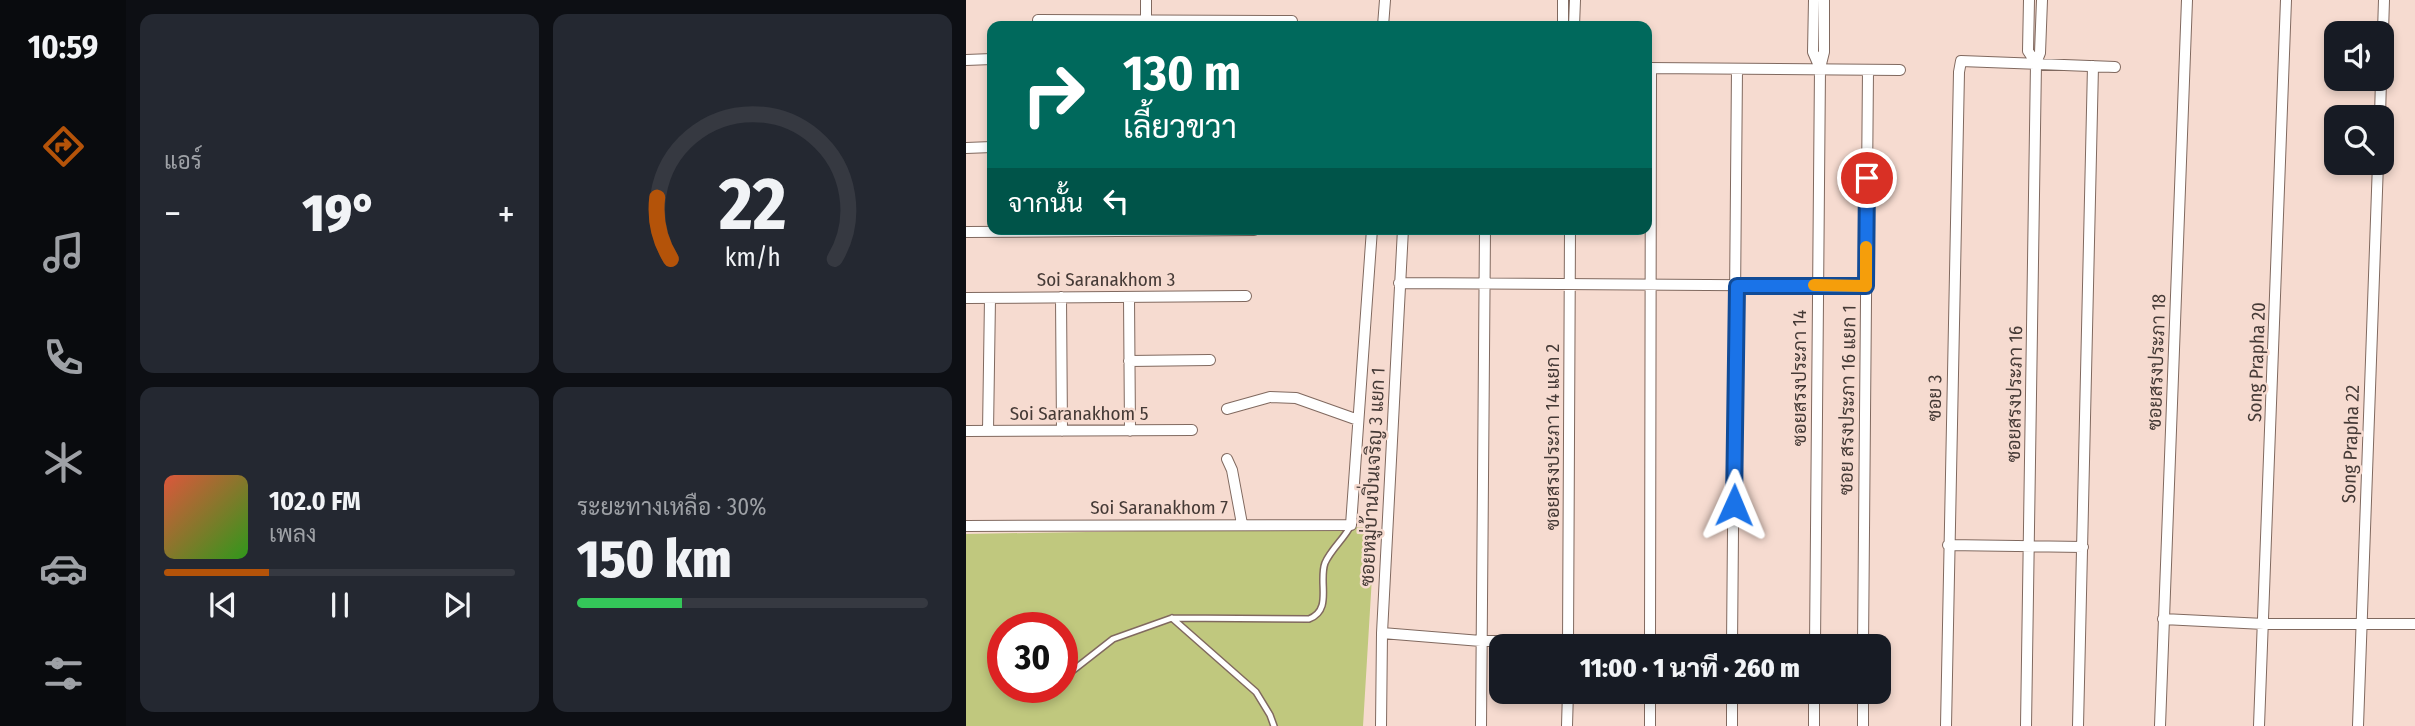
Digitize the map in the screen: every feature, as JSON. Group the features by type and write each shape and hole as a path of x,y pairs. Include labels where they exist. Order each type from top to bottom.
{"street":[{"path":"1146,0 1146,21"},
{"path":"1383,21 1385,0"},
{"path":"1563,0 1563,21"},
{"path":"1574,21 1575,0"},
{"path":"1814,0 1814,51 1820,68"},
{"path":"1820,68 1824,52 1824,0"},
{"path":"2028,0 2028,51 2036,63"},
{"path":"2036,63 2040,53 2042,0"},
{"name":"ซอยสรงประภา 18","path":"2160,726 2187,0"},
{"name":"Song Prapha 20","path":"2259,726 2286,0"},
{"path":"2383,21 2384,0"},
{"path":"1038,20 1065,21"},
{"path":"966,60 987,59"},
{"name":"ซอย 3","path":"1946,726 1959,72 1961,61 1969,60 2036,63"},
{"path":"2036,63 2115,67"},
{"name":"ซอยสรงประภา 16","path":"2026,726 2036,63"},
{"path":"2078,726 2093,66"},
{"path":"1652,68 1900,70"},
{"name":"ซอยสรงประภา 14","path":"1815,634 1820,68"},
{"path":"1732,634 1737,69"},
{"name":"ซอย สรงประภา 16 แยก 1","path":"1863,634 1868,70"},
{"path":"966,148 987,147"},
{"name":"Song Prapha 22","path":"2358,726 2378,175"},
{"path":"966,232 987,232"},
{"path":"1351,525 1371,235"},
{"name":"ซอยหมู่บ้านปิ่นเจริญ 3 แยก 1","path":"1381,726 1382,633 1403,235"},
{"path":"1481,726 1485,235"},
{"name":"ซอยสรงประภา 14 แยก 2","path":"1568,634 1570,235"},
{"path":"1650,235 1650,634"},
{"path":"1399,282 1866,286"},
{"name":"Soi Saranakhom 3","path":"966,298 1246,296"},
{"path":"1061,297 1062,430"},
{"path":"1129,297 1130,431"},
{"path":"989,431 990,298"},
{"path":"1129,361 1210,360"},
{"path":"1227,409 1270,397 1296,398 1358,420"},
{"name":"Soi Saranakhom 5","path":"966,432 1192,430"},
{"path":"1227,459 1232,470 1242,524"},
{"name":"Soi Saranakhom 7","path":"966,526 1351,525"},
{"path":"1948,545 2083,547"},
{"path":"2163,619 2264,624 2415,624"},
{"path":"1382,633 1489,641"},
{"path":"1567,726 1568,704"},
{"path":"1650,704 1650,726"},
{"path":"1732,704 1732,726"},
{"path":"1814,704 1814,726"},
{"path":"1863,704 1863,726"}],"lane":[{"path":"1078,666 1113,639 1172,618 1309,619 1316,616 1322,610 1325,563 1346,537 1351,525"},
{"path":"1172,618 1256,692 1274,726"}],"green space":[{"path":"1375,527 1363,726 966,726 966,534"}],"slow traffic":[{"path":"1814,285 1866,286 1866,247"}],"route":[{"path":"1734,505 1737,286 1866,286 1867,178"}]}
